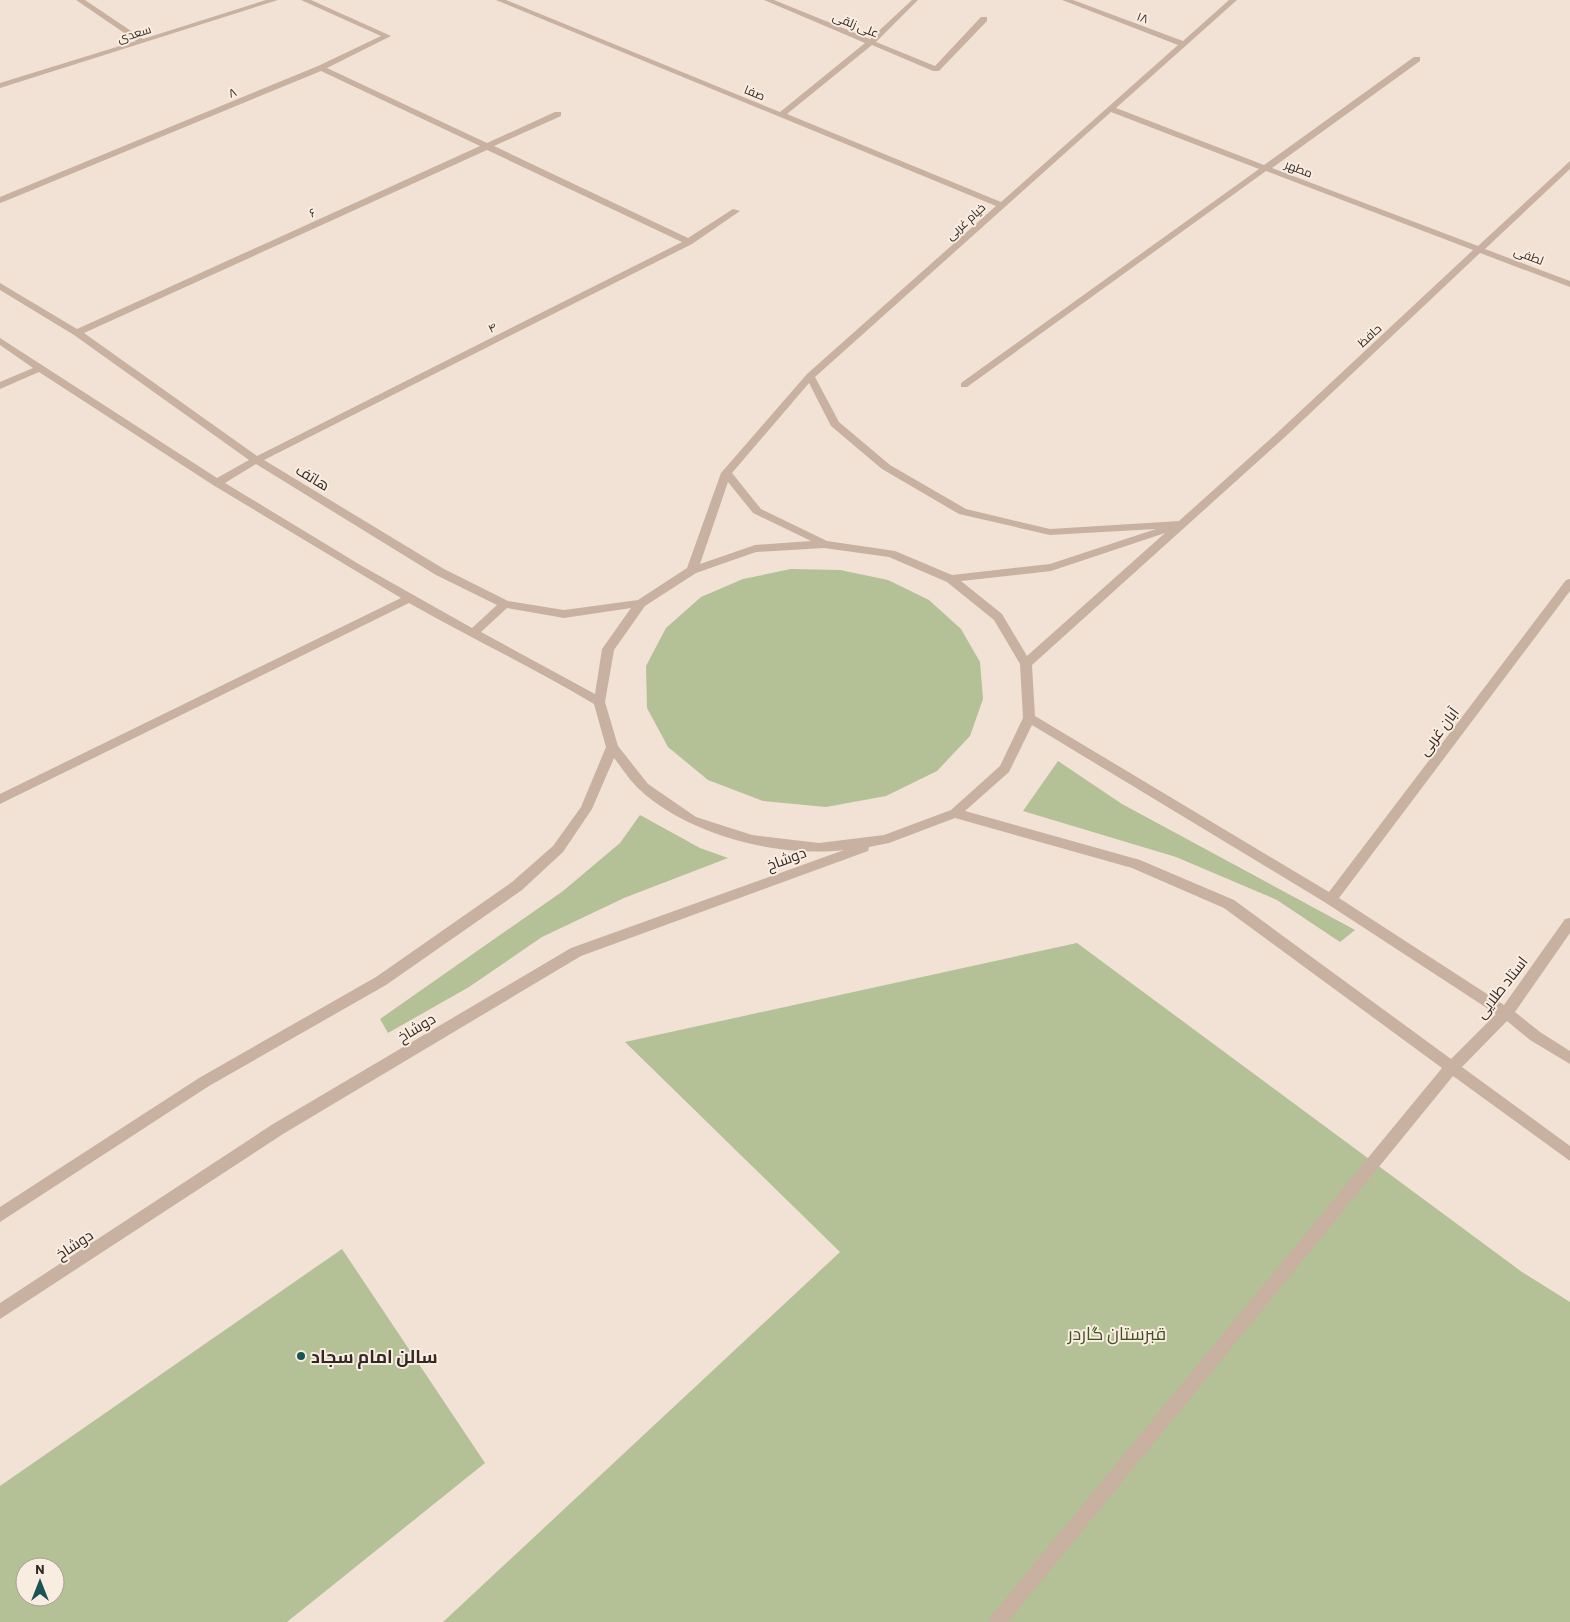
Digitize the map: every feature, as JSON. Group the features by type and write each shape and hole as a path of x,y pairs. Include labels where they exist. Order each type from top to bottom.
{"street":[{"path":"80,0 143,42"},
{"name":"سعدی","path":"2,84 143,42 272,0"},
{"name":"۸","path":"0,200 321,68 387,36 305,0"},
{"name":"صفا","path":"500,0 1002,205"},
{"name":"علی زلقی","path":"768,0 936,69 984,19"},
{"name":"۱۸","path":"1066,0 1184,44"},
{"name":"خیام غربی","path":"726,473 810,376 1233,0"},
{"path":"781,115 870,42 915,1"},
{"path":"964,385 1417,59"},
{"path":"321,68 689,242"},
{"name":"مطهر","path":"1110,110 1479,249"},
{"name":"۶","path":"77,333 558,114"},
{"name":"حافظ","path":"1026,664 1183,524 1570,164"},
{"name":"۴","path":"218,483 256,460 689,242 736,210"},
{"name":"لطفی","path":"1479,249 1570,284"},
{"name":"هاتف","path":"0,286 77,333 256,460 440,572 505,604 564,614 641,603"},
{"path":"0,341 218,483 409,599 472,634 522,656 599,702"},
{"path":"0,386 40,368"},
{"path":"810,376 836,424 886,467 963,512 1050,532 1183,524"},
{"path":"726,473 757,511 824,544"},
{"path":"692,570 726,473"},
{"path":"951,579 1051,567 1183,524"},
{"path":"824,544 891,554 951,579 998,617 1026,664 1029,718 1005,769 955,813 885,840 819,848 752,840 692,820 644,787 612,747 599,702 608,649 641,603 692,570 755,549 824,544"},
{"name":"آبان غربی","path":"1331,899 1570,583"},
{"path":"0,800 409,599"},
{"path":"472,634 505,604"},
{"path":"1029,718 1331,899 1434,968 1506,1013 1535,1036 1570,1058"},
{"path":"0,1215 204,1082 381,980 517,886 558,850 586,809 612,747"},
{"path":"955,813 1135,864 1229,904 1570,1154"},
{"name":"دوشاخ","path":"0,1312 278,1128 576,952 885,840"},
{"name":"استاد طلایی","path":"997,1622 1452,1067 1506,1013 1570,923"}],"green space":[{"path":"791,569 840,570 888,580 929,600 961,629 980,662 983,699 970,736 937,771 886,796 826,807 763,801 708,780 668,747 647,708 646,666 666,628 701,597 743,579"},
{"path":"1058,761 1122,804 1355,930 1340,942 1277,900 1176,857 1023,811"},
{"path":"640,815 700,848 728,858 624,898 542,937 469,987 388,1033 380,1019 563,891 620,843"},
{"name":"قبرستان گاردر","path":"1077,943 1522,1272 1570,1302 1570,1622 443,1622 840,1252 625,1042"},
{"name":"سالن امام سجاد","path":"342,1249 485,1463 287,1622 0,1622 0,1486"}],"place":[{"name":"سالن امام سجاد","path":"301,1356"}]}
